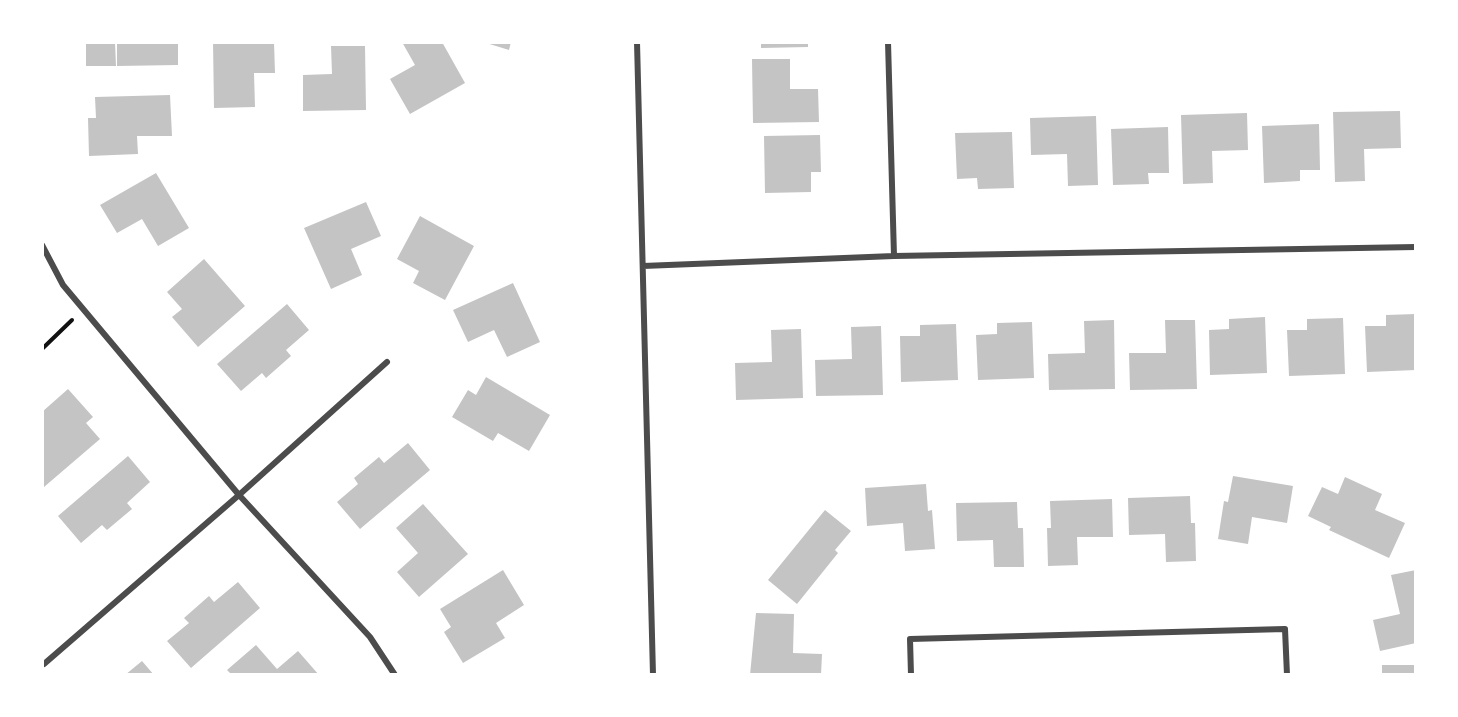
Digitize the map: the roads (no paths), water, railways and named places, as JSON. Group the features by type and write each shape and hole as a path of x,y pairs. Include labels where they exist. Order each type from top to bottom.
{"street":[{"path":"637,42 653,675"},
{"path":"888,42 894,256"},
{"path":"42,245 63,285 239,495 370,637 395,675"},
{"path":"643,266 894,256 1416,247"},
{"path":"44,664 239,495 387,362"},
{"path":"911,675 910,639 1285,629 1287,675"}]}
